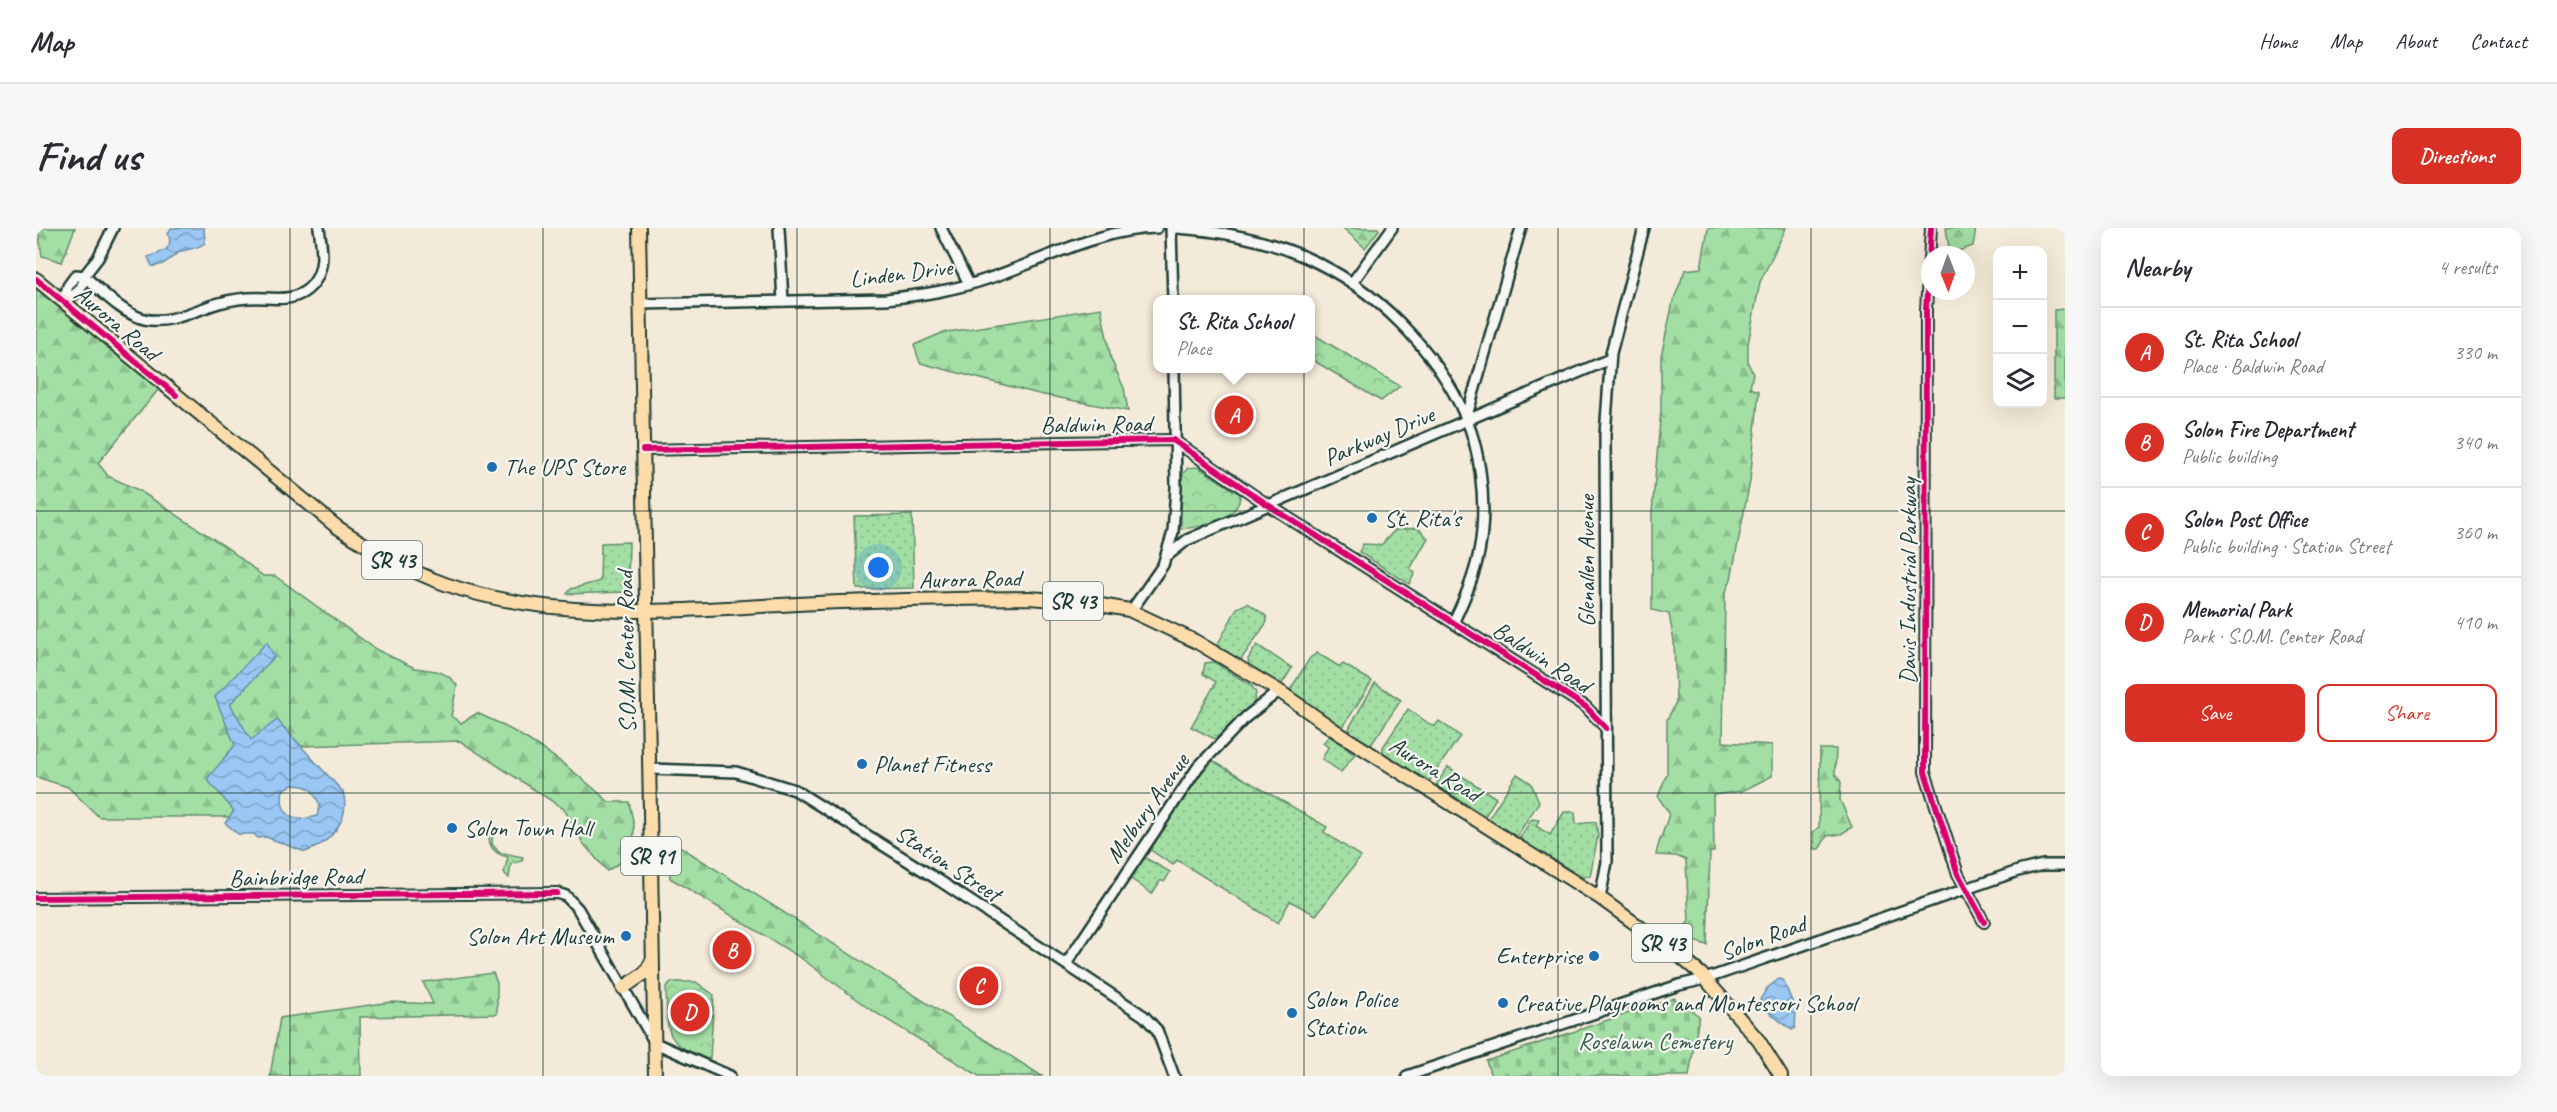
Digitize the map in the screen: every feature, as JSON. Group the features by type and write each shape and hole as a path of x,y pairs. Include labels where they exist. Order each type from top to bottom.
{"main road":[{"name":"S.O.M. Center Road","path":"639,228 655,1076"},
{"name":"Aurora Road","path":"36,279 337,527 377,553 446,584 520,603 559,609 646,610 1029,598 1084,602 1131,611 1195,641 1279,691 1340,734 1600,898 1677,954 1706,979 1759,1041 1781,1076"},
{"path":"622,988 645,973 653,960"}],"street":[{"path":"84,276 103,251 113,228"},
{"path":"63,302 68,286 76,275 84,276 130,313 150,320 169,319 227,301 256,298 285,299 306,290 318,275 322,257 319,228"},
{"path":"780,228 783,301"},
{"path":"941,228 969,284"},
{"name":"Linden Drive","path":"640,304 886,299 969,284 1133,228 1157,228"},
{"path":"1171,228 1173,295"},
{"path":"1177,228 1204,229 1277,246 1307,257 1352,283 1407,330 1443,378 1466,419 1482,492 1482,532 1472,578 1454,621"},
{"path":"1352,283 1392,228"},
{"path":"1466,419 1521,228"},
{"name":"Glenallen Avenue","path":"1600,898 1607,862 1605,435 1610,359 1644,228"},
{"name":"Davis Industrial Parkway","path":"1931,228 1926,310 1925,772 1965,889 1984,922"},
{"name":"Parkway Drive","path":"1167,556 1187,540 1610,359"},
{"path":"1131,611 1154,580 1167,556 1175,517 1174,373"},
{"name":"Baldwin Road","path":"643,450 1173,440 1268,505 1454,621 1586,707 1606,728"},
{"name":"Melbury Avenue","path":"1066,964 1198,767 1246,717 1279,691"},
{"name":"Station Street","path":"650,769 736,772 795,790 1066,964 1152,1023 1157,1030 1174,1076"},
{"name":"Solon Road","path":"1407,1076 1679,985 1706,979 1965,889 2043,865 2065,865"},
{"name":"Bainbridge Road","path":"36,898 557,893 566,896 578,909 654,1043"},
{"path":"654,1043 730,1076"}],"green space":[{"path":"38,228 75,228 62,262 42,256"},
{"path":"1343,228 1378,228 1379,230 1365,248"},
{"path":"1708,228 1786,228 1760,282 1748,344 1748,363 1753,373 1750,388 1759,391 1750,481 1731,579 1725,594 1723,742 1772,745 1772,776 1742,791 1713,795 1714,852 1710,852 1707,945 1683,938 1681,932 1689,921 1686,860 1676,856 1656,855 1669,813 1658,797 1667,773 1667,720 1676,702 1674,641 1669,614 1652,610 1652,512 1661,410 1661,356 1673,302 1685,270 1701,268"},
{"path":"1946,228 1976,228 1973,246 1949,246"},
{"path":"36,279 163,384 98,463 108,476 140,491 229,549 263,576 275,576 377,650 415,668 436,671 448,676 457,685 451,716 461,723 477,713 547,752 609,802 629,802 634,826 633,854 607,871 583,843 564,809 460,741 301,746 277,720 251,741 230,704 274,657 215,697 235,745 234,811 230,817 99,817 68,787 36,777"},
{"path":"1101,308 1111,359 1124,388 1128,411 1039,394 920,363 914,345 942,333"},
{"path":"2065,309 2065,398 2054,398 2054,310"},
{"path":"1315,335 1400,386 1381,401 1315,361"},
{"path":"1198,467 1240,494 1239,503 1227,516 1219,520 1181,529 1181,476 1188,468"},
{"path":"912,515 914,588 857,589 854,516"},
{"path":"1418,528 1428,538 1410,569 1415,573 1409,584 1359,552 1363,544 1381,545 1395,530"},
{"path":"629,542 628,585 625,592 567,594 571,589 600,581 601,543"},
{"path":"1248,603 1266,616 1267,622 1240,661 1217,646 1237,608"},
{"path":"1257,645 1292,668 1280,687 1249,666 1248,659"},
{"path":"1317,653 1340,667 1343,664 1372,681 1343,727 1288,693 1310,658"},
{"path":"1214,662 1252,686 1256,693 1253,705 1215,739 1191,727 1216,682 1203,674 1205,663"},
{"path":"1375,683 1401,700 1371,745 1351,733 1349,728"},
{"path":"1408,709 1434,727 1439,721 1460,736 1428,783 1383,752 1383,747"},
{"path":"1329,736 1355,754 1341,772 1322,759 1328,747 1323,743"},
{"path":"1820,749 1836,749 1835,774 1841,782 1840,800 1852,827 1841,834 1827,836 1819,849 1815,849 1813,832 1819,827"},
{"path":"1206,757 1327,827 1324,832 1361,857 1316,915 1290,901 1278,923 1177,860 1173,865 1149,849"},
{"path":"1448,767 1496,798 1485,816 1436,785"},
{"path":"1517,774 1531,783 1539,802 1516,838 1488,819"},
{"path":"1564,812 1575,812 1576,824 1596,822 1598,836 1590,876 1582,877 1519,839 1532,819 1539,820 1536,826 1550,835"},
{"path":"491,828 493,829 492,844 499,852 523,857 522,861 511,864 509,878 504,873 508,857 498,853 492,847 489,838"},
{"path":"668,839 1042,1076 979,1076 868,1008 801,958 670,878"},
{"path":"1142,856 1170,872 1165,881 1160,881 1152,894 1130,878"},
{"path":"493,973 497,983 497,1014 360,1017 361,1076 270,1076 280,1018 391,1002 433,1004 423,982"},
{"path":"672,982 696,982 714,995 710,1058 705,1060 681,1047 670,1033 666,988"},
{"name":"Roselawn Cemetery","path":"1674,998 1699,1016 1689,1076 1491,1076 1486,1061"}],"water":[{"path":"171,228 204,228 205,243 182,251 160,265 152,266 148,257 166,250 170,244 168,234"},
{"path":"267,642 274,657 230,704 251,740 277,720 343,792 345,802 341,820 337,829 323,843 305,852 266,837 258,838 254,834 238,834 225,823 234,811 207,779 235,745 215,697","holes":["292,785 307,787 315,795 320,805 317,816 295,818 286,811 283,806 283,790"]},
{"path":"1779,979 1783,980 1796,1011 1795,1028 1792,1030 1767,1011 1760,1000 1767,988"}],"cycle path":[{"path":"1931,228 1926,310 1925,772 1958,874 1984,922"},
{"path":"36,279 176,395"},
{"path":"643,450 1173,440 1268,505 1586,707 1606,728"},
{"path":"36,898 557,893"}],"place":[{"name":"St. Rita School","path":"1234,415"},
{"name":"The UPS Store","path":"492,467"},
{"name":"St. Rita's","path":"1372,518"},
{"name":"Planet Fitness","path":"862,764"},
{"name":"Solon Town Hall","path":"452,828"},
{"name":"Solon Art Museum","path":"626,936"},
{"name":"Solon Fire Department","path":"732,950"},
{"name":"Enterprise","path":"1594,956"},
{"name":"Solon Post Office","path":"979,986"},
{"name":"Creative Playrooms and Montessori School","path":"1503,1003"},
{"name":"Memorial Park","path":"690,1012"},
{"name":"Solon Police Station","path":"1292,1013"}]}
